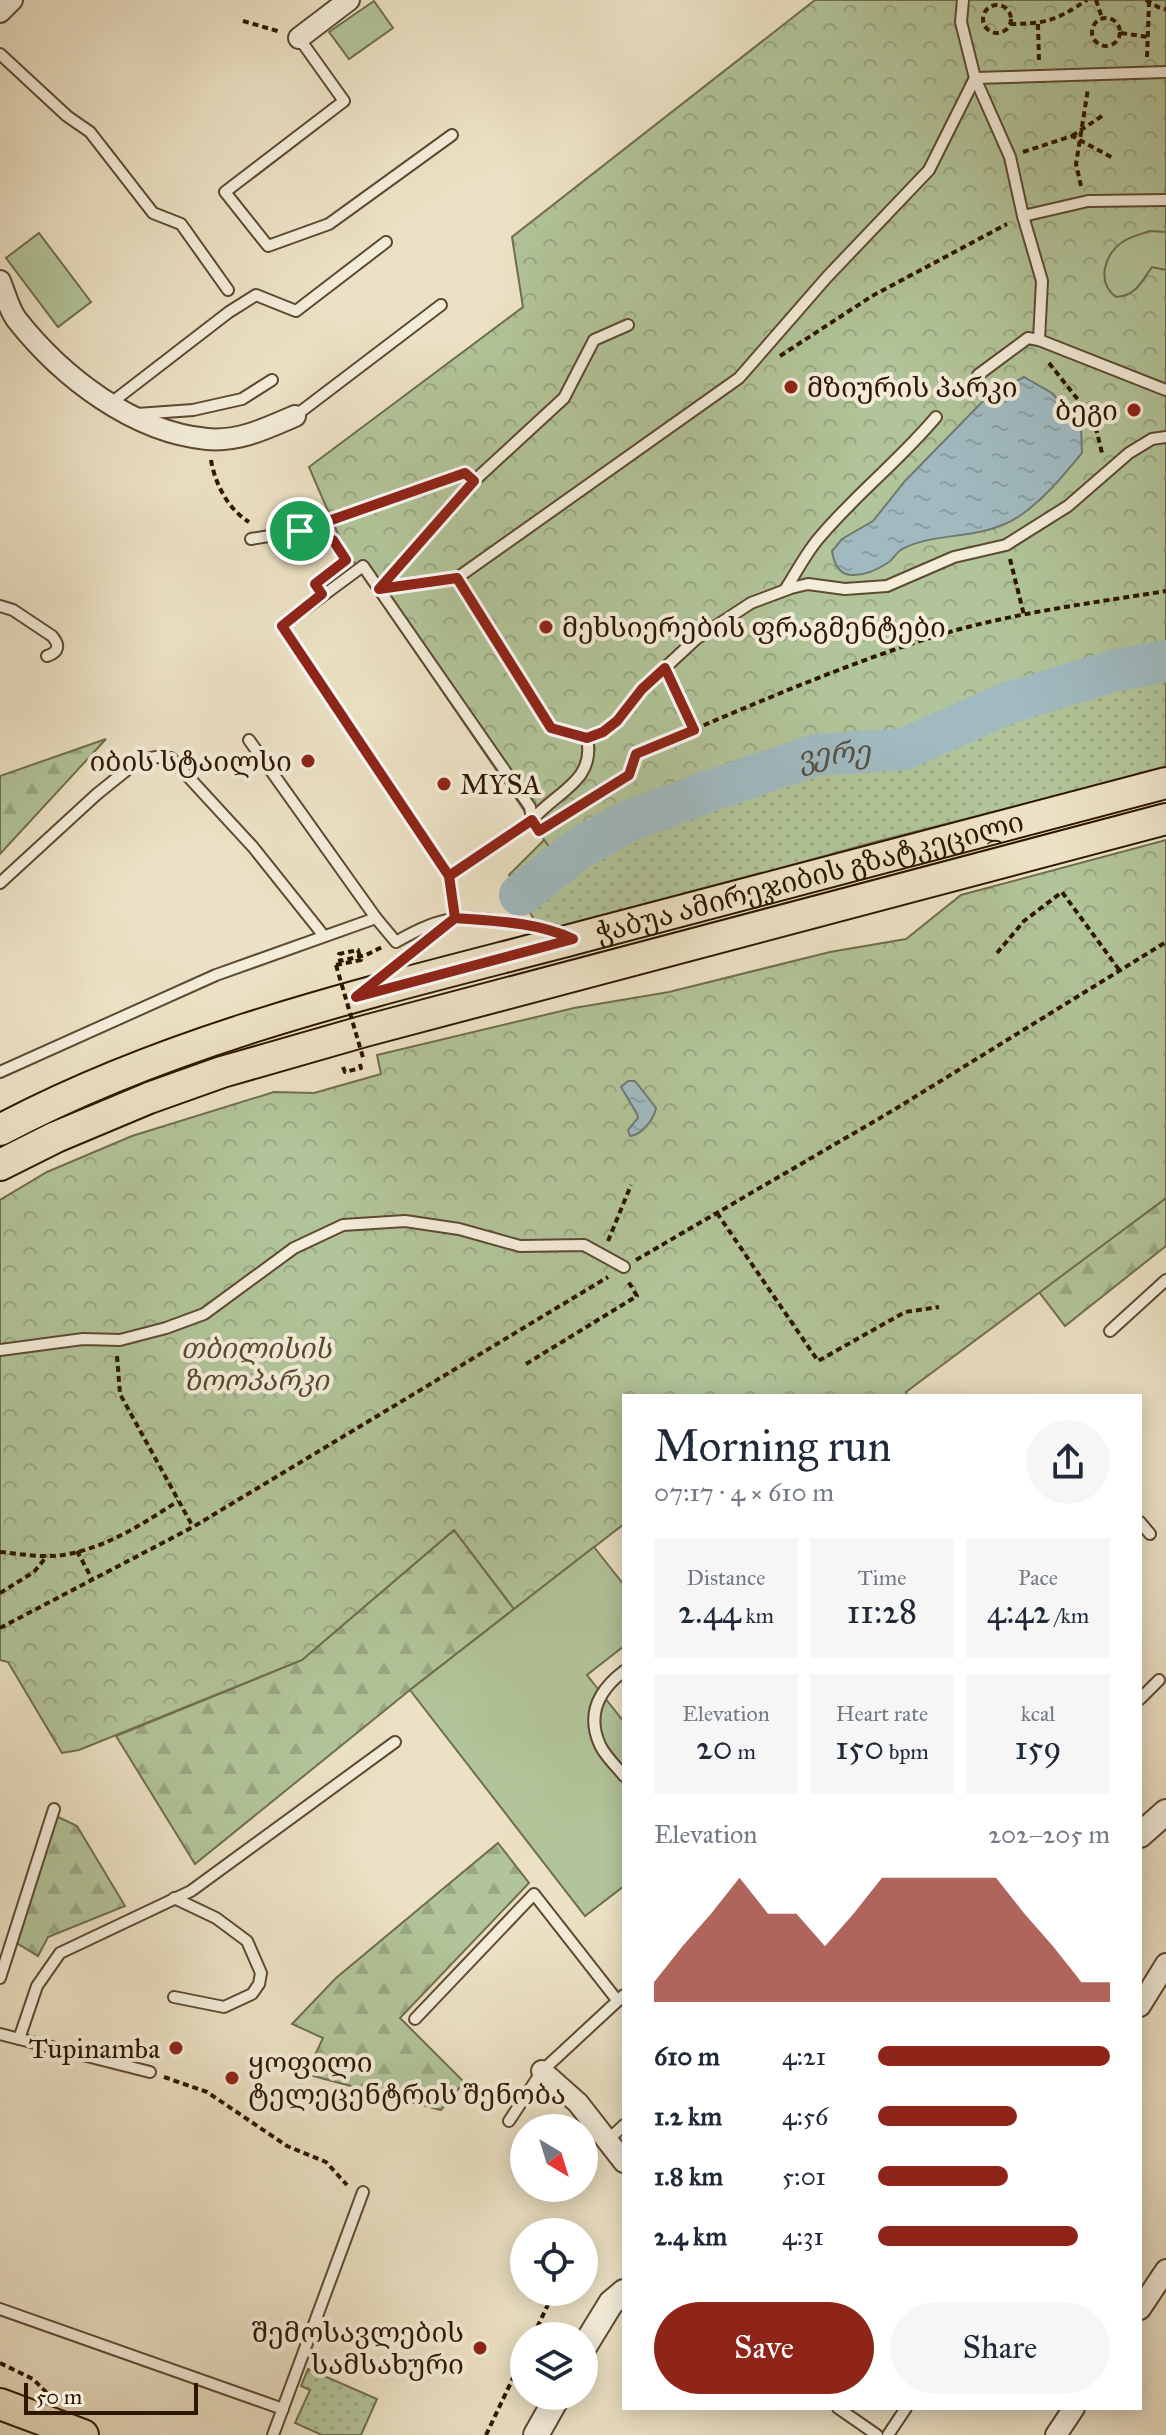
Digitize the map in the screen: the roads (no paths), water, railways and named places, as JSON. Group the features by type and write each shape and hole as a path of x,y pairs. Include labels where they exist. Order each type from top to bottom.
{"main road":[{"name":"ჭაბუა ამირეჯიბის გზატკეცილი","path":"0,1130 117,1076 226,1036 356,997 846,865 1166,783"},
{"name":"ჭაბუა ამირეჯიბის გზატკეცილი","path":"0,1165 56,1137 149,1098 222,1072 365,1031 1166,819"},
{"path":"0,2404 83,2435"}],"street":[{"path":"0,12 12,0"},
{"path":"299,38 349,0"},
{"path":"0,281 15,318 70,375 153,426 208,439 247,436 295,416"},
{"path":"1142,2003 1166,1964"},
{"path":"542,2071 578,2103 622,2159"},
{"path":"1142,2306 1166,2270"},
{"path":"598,2324 611,2303 622,2294"},
{"path":"536,2435 550,2410"},
{"path":"1056,2435 1073,2410"}],"lane":[{"path":"963,0 961,22 975,78 1010,157 1042,281 1033,339 978,375"},
{"path":"299,38 344,101 225,192 268,246 329,224 452,135"},
{"path":"0,54 67,116 90,132 153,213 181,224 228,290"},
{"path":"975,78 1166,72"},
{"path":"975,78 929,170 827,277 739,378 457,578 551,728 587,738 603,732 617,721 642,689 696,639 751,603 808,584 845,589 887,586 954,557 1006,545 1068,506 1129,453 1152,439 1166,437"},
{"path":"1023,216 1088,201 1166,200"},
{"path":"111,403 229,312 256,295 296,311 386,242"},
{"path":"295,416 441,305"},
{"path":"379,589 474,481 564,398 594,340 628,325"},
{"path":"1033,339 1166,390"},
{"path":"131,414 193,410 242,399 272,380"},
{"path":"785,590 818,539 936,417"},
{"path":"251,539 300,531 465,473 474,481"},
{"path":"455,918 449,876 282,626 363,566 530,807 532,820 539,831"},
{"path":"0,606 13,610 52,636 58,649 55,654 47,656"},
{"path":"449,876 532,820 584,773 590,754 587,738"},
{"path":"249,740 396,942 412,932 455,918 534,926 573,939"},
{"path":"0,883 97,794 138,761 155,757 171,758 253,847 324,936"},
{"path":"3,1067 216,975 376,918"},
{"path":"356,997 455,918"},
{"path":"0,1350 83,1339 120,1340 166,1328 204,1314 294,1248 343,1225 405,1221 459,1229 520,1246 584,1245 624,1267"},
{"path":"1110,1331 1166,1280"},
{"path":"1142,1524 1150,1534"},
{"path":"622,1673 598,1697 594,1717 600,1745 622,1773"},
{"path":"1142,1697 1159,1680"},
{"path":"19,2039 37,1986 60,1953 212,1877 395,1742"},
{"path":"0,1978 54,1809"},
{"path":"415,2019 534,1894 621,1998 542,2071 509,2121"},
{"path":"174,1898 216,1918 247,1941 261,1973 259,1984 252,1994 224,2007 174,1997"},
{"path":"0,2034 150,2072"},
{"path":"608,2140 622,2127"},
{"path":"273,2435 363,2192"},
{"path":"0,2309 283,2409"},
{"path":"841,2410 877,2435"},
{"path":"888,2435 905,2410"}],"water":[{"path":"1024,377 1052,393 1081,426 1082,453 1053,486 1030,508 1006,523 976,533 916,543 902,549 877,569 859,575 841,571 832,551 842,539 873,521 905,481 986,398"},
{"path":"628,1081 635,1081 656,1108 647,1126 630,1136 628,1130 638,1118 621,1087"}],"waterway":[{"name":"ვერე","path":"520,895 577,850 624,823 707,792 815,755 905,749 1005,704 1113,671 1166,661"}],"place":[{"name":"მზიურის პარკი","path":"791,387"},
{"name":"ბეგი","path":"1134,410"},
{"name":"მეხსიერების ფრაგმენტები","path":"546,627"},
{"name":"იბის სტაილსი","path":"308,761"},
{"name":"MYSA","path":"444,784"},
{"name":"Tupinamba","path":"176,2048"},
{"name":"ყოფილი ტელეცენტრის შენობა","path":"232,2078"},
{"name":"შემოსავლების სამსახური","path":"480,2348"}],"park label":[{"name":"თბილისის ზოოპარკი","path":"256,1364"}]}
